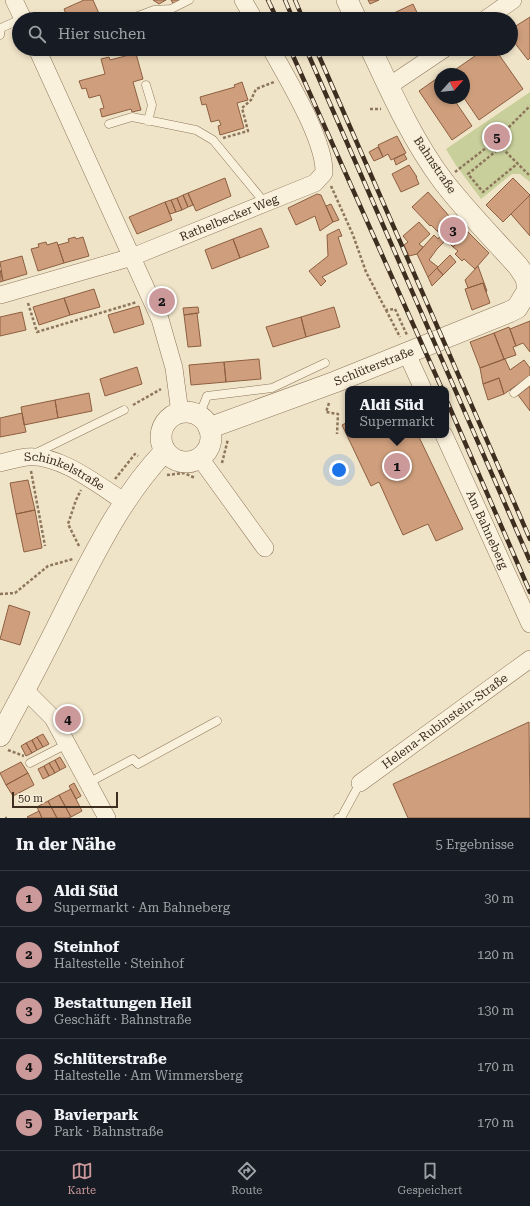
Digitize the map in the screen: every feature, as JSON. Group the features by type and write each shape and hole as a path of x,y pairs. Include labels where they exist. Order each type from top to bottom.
{"street":[{"path":"14,0 18,12"},
{"path":"243,0 250,12"},
{"path":"347,0 353,12"},
{"path":"496,12 513,0"},
{"path":"40,56 151,298 160,319 174,368 192,413 210,444 200,458 192,462 182,462 175,460 165,452 162,444 162,428 167,421 192,413"},
{"path":"275,56 316,138 324,160 324,173"},
{"name":"Bahnstraße","path":"374,56 426,156 443,181 518,266 526,278 529,289"},
{"path":"389,86 434,56"},
{"name":"Rathelbecker Weg","path":"0,295 132,257 265,204 315,182 324,173"},
{"name":"Schlüterstraße","path":"192,413 334,382 403,345 509,312 517,308 529,289"},
{"path":"403,345 422,386"},
{"name":"Am Bahneberg","path":"445,438 530,624"},
{"path":"2,742 25,690 91,552 150,468 165,452"},
{"name":"Schinkelstraße","path":"0,463 28,457 45,458 62,464 125,502"},
{"path":"200,458 266,548"},
{"name":"Helena-Rubinstein-Straße","path":"360,783 530,659"},
{"path":"25,690 53,718 107,818"}],"lane":[{"path":"149,12 154,10 171,9 189,0"},
{"path":"0,35 1,28 12,23"},
{"path":"146,85 152,105 148,121"},
{"path":"109,124 132,117 196,130 213,140 265,204"},
{"path":"192,413 207,396 272,388 325,363"},
{"path":"514,393 530,380"},
{"path":"28,457 124,410"},
{"path":"88,783 133,759 138,764 217,721"},
{"path":"32,761 67,744"},
{"path":"338,818 342,816 360,783"}],"path":[{"path":"213,140 248,131 242,108 251,100 256,89 287,78"},
{"path":"443,181 495,141 530,106"},
{"path":"495,141 530,176"},
{"path":"501,146 468,174 483,192 517,164"},
{"path":"324,173 335,191 366,272 403,345 409,339 395,309 386,310"},
{"path":"471,185 475,182"},
{"path":"23,288 38,332 151,298"},
{"path":"334,382 326,412 338,414 337,434"},
{"path":"124,410 159,388 192,413"},
{"path":"28,457 46,546"},
{"path":"88,479 76,500 68,524 76,542 91,552"},
{"path":"0,594 15,593 48,566 91,552"},
{"path":"2,742 32,761"}],"green space":[{"path":"530,92 530,182 520,174 512,174 481,199 455,164 446,149"}],"building":[{"path":"84,0 93,0 98,12 65,12 64,9"},
{"path":"153,0 166,0 159,4"},
{"path":"171,0 184,0 174,5"},
{"path":"368,0 379,0 370,4"},
{"path":"413,4 417,12 396,12"},
{"path":"530,17 530,58 528,60 518,47 518,25"},
{"path":"125,56 137,56 143,79 133,82 141,110 132,112 131,109 102,117 100,109 104,108 100,95 89,98 86,88 82,89 79,81 105,74 101,59 109,57 110,60"},
{"path":"475,56 500,56 523,89 479,120 468,104 470,104 470,68 458,68"},
{"path":"434,80 434,104 457,104 472,126 452,140 419,91"},
{"path":"242,82 248,100 237,103 244,128 220,135 218,126 221,125 219,120 211,122 206,104 202,105 200,97 235,87 234,85"},
{"path":"397,136 406,153 391,160 388,154 383,157 378,145"},
{"path":"378,147 383,157 374,161 369,152"},
{"path":"404,154 407,159 396,165 394,159"},
{"path":"409,165 417,177 419,184 401,192 392,174"},
{"path":"225,178 231,196 196,211 188,193"},
{"path":"513,178 530,195 503,222 486,205"},
{"path":"428,192 450,217 437,231 431,225 430,226 412,207"},
{"path":"188,193 193,205 188,207 183,195"},
{"path":"317,194 321,195 333,222 320,231 315,216 296,225 288,208"},
{"path":"183,195 188,207 182,210 177,198"},
{"path":"530,195 530,236 511,214"},
{"path":"177,198 182,210 176,212 171,200"},
{"path":"171,200 176,212 170,214 165,202"},
{"path":"165,202 172,220 137,234 129,217"},
{"path":"331,204 339,220 333,222 326,206"},
{"path":"452,216 468,232 453,247 446,240 437,249 429,260 438,267 428,277 417,254 434,235 438,239 441,235 437,231"},
{"path":"419,222 430,234 419,244 423,247 417,254 409,256 404,245 408,242 403,236"},
{"path":"261,228 269,247 240,258 233,239"},
{"path":"339,229 342,236 338,237 347,264 322,277 326,281 321,286 309,271 328,256 327,235"},
{"path":"468,232 489,253 475,269 464,259 462,261 455,254 458,251 453,247"},
{"path":"75,237 76,239 83,237 89,256 64,263 58,245 69,242 68,239"},
{"path":"233,239 240,258 212,269 205,250"},
{"path":"46,242 47,245 57,242 64,263 38,271 31,249 39,247 38,244"},
{"path":"450,255 456,262 443,275 437,268"},
{"path":"22,256 27,274 3,281 0,262"},
{"path":"478,266 487,291 486,292 483,283 468,288 465,280"},
{"path":"437,268 443,275 432,286 428,277"},
{"path":"0,270 3,281 0,282"},
{"path":"483,283 490,303 472,310 465,289"},
{"path":"94,289 100,307 70,315 64,298"},
{"path":"64,298 70,315 39,325 33,307"},
{"path":"139,306 144,324 114,333 108,315"},
{"path":"198,307 199,313 184,315 183,308"},
{"path":"334,307 340,327 306,337 301,317"},
{"path":"22,312 26,330 0,336 0,317"},
{"path":"197,313 201,346 188,347 184,315"},
{"path":"301,317 306,337 273,347 266,327"},
{"path":"530,321 530,352 523,343 516,346 510,329"},
{"path":"509,327 516,346 513,347 516,355 504,359 494,333"},
{"path":"494,333 504,359 480,368 470,342"},
{"path":"259,359 261,379 226,382 224,362"},
{"path":"505,359 510,370 524,360 530,368 530,376 504,394 499,378 483,384 480,368"},
{"path":"224,362 226,382 191,385 189,365"},
{"path":"137,367 142,384 105,396 100,379"},
{"path":"499,378 504,394 488,400 483,384"},
{"path":"530,386 530,411 518,395"},
{"path":"89,393 92,411 58,418 55,400"},
{"path":"55,400 58,418 24,425 21,407"},
{"path":"22,413 26,432 0,437 0,418"},
{"path":"345,424 345,431 342,425"},
{"path":"348,438 419,438 463,529 436,541 428,524 403,535 379,482 371,486"},
{"path":"28,480 35,510 16,514 10,483"},
{"path":"35,510 42,548 24,552 16,514"},
{"path":"9,605 30,612 20,645 0,639"},
{"path":"529,722 530,818 408,818 393,784"},
{"path":"43,734 49,744 43,747 37,737"},
{"path":"37,737 43,747 37,750 32,740"},
{"path":"32,740 37,750 32,753 26,743"},
{"path":"26,743 32,753 26,756 21,746"},
{"path":"60,757 66,767 60,770 55,760"},
{"path":"55,760 60,770 55,773 49,763"},
{"path":"21,762 28,773 6,785 0,773"},
{"path":"49,763 55,773 49,776 44,766"},
{"path":"44,766 49,776 43,779 38,769"},
{"path":"28,773 34,785 13,796 6,785"},
{"path":"74,783 81,796 76,799 69,786"},
{"path":"71,789 82,811 71,817 59,795"},
{"path":"59,795 71,817 57,818 48,801"},
{"path":"48,801 57,818 42,818 37,807"},
{"path":"39,811 42,818 27,817"}],"railway":[{"path":"268,0 274,12"},
{"path":"285,0 290,12"},
{"path":"295,0 300,12"},
{"path":"293,56 441,386"},
{"path":"309,56 530,561"},
{"path":"319,56 530,539"},
{"path":"449,406 530,592"}],"place":[{"name":"Bavierpark","path":"497,137"},
{"name":"Bestattungen Heil","path":"453,230"},
{"name":"Steinhof","path":"162,301"},
{"name":"Aldi Süd","path":"397,466"},
{"name":"Schlüterstraße","path":"68,719"}]}
